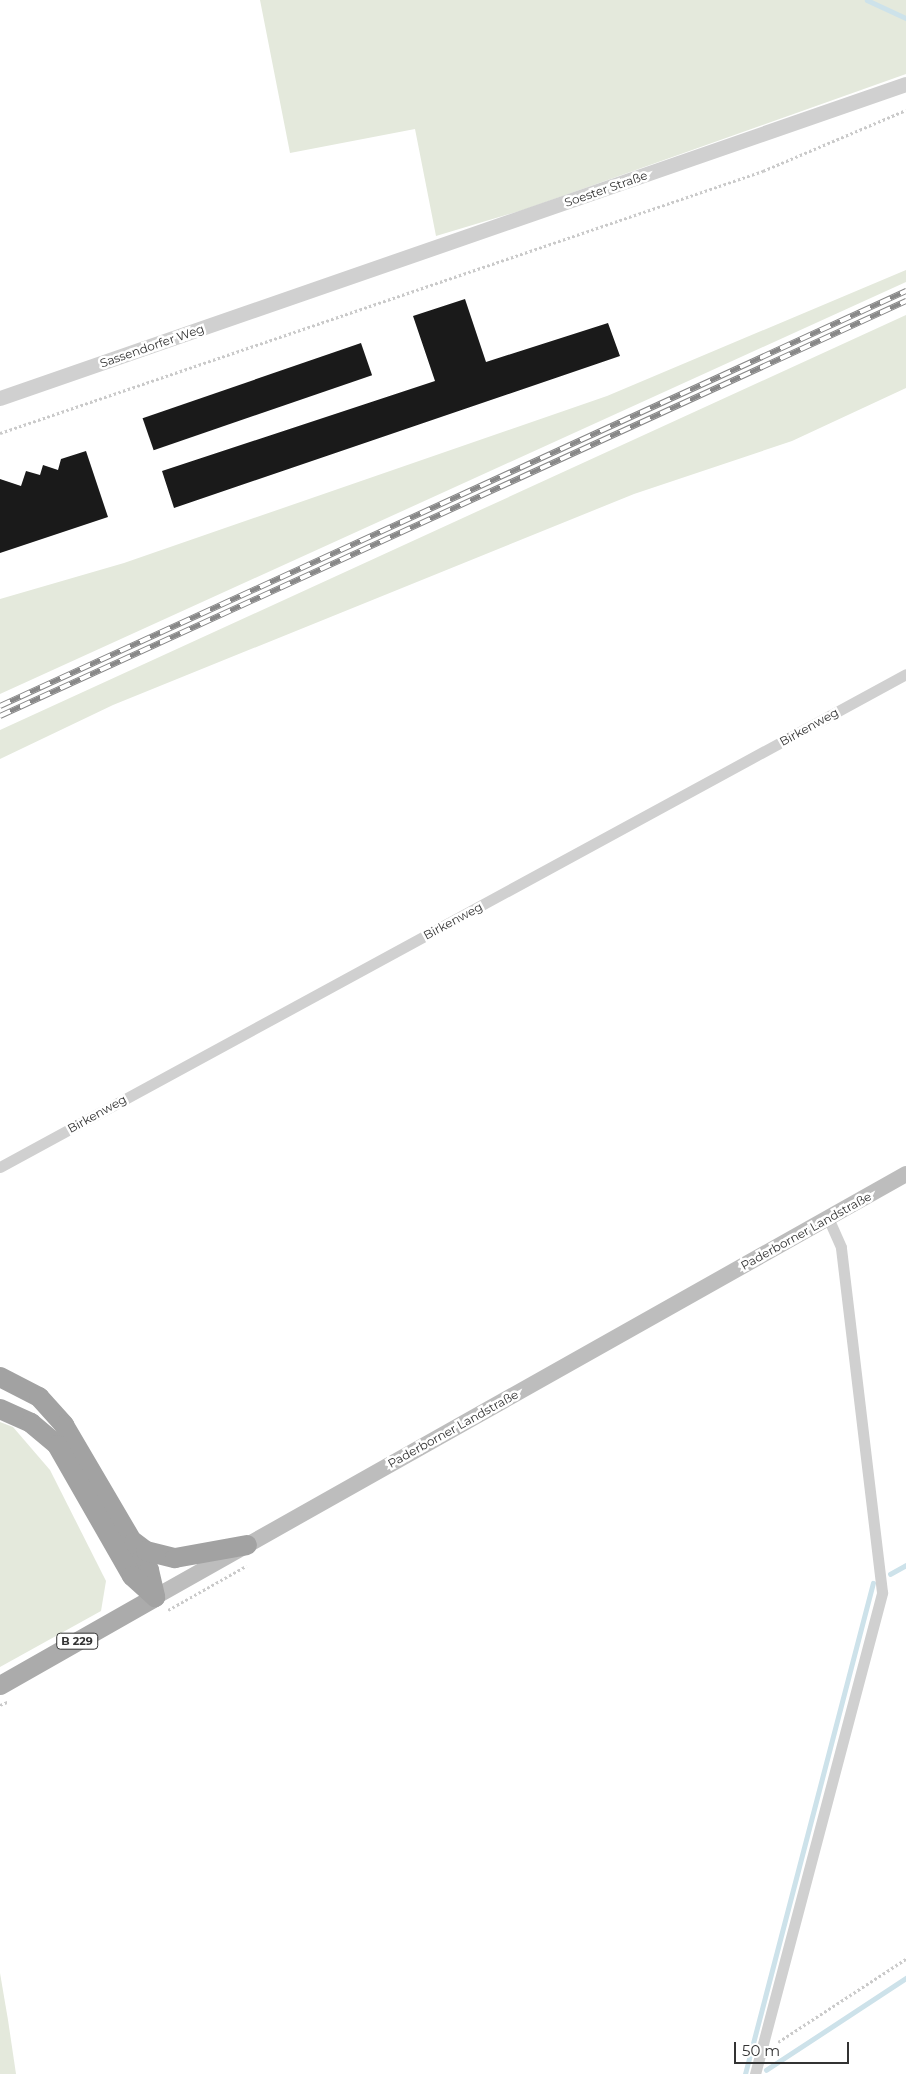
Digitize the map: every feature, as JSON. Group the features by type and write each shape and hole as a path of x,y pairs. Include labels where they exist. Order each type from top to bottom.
{"highway":[{"path":"0,1377 29,1390 57,1414 149,1570 155,1597"},
{"path":"0,1409 31,1423 57,1445 132,1576 155,1597"},
{"path":"131,1540 146,1552 175,1558 247,1545"}],"main road":[{"name":"Paderborner Landstraße","path":"0,1685 906,1174"}],"street":[{"name":"Soester Straße","path":"305,293 906,84"},
{"name":"Sassendorfer Weg","path":"0,398 305,293"},
{"name":"Birkenweg","path":"0,1167 906,674"},
{"path":"755,2074 882,1592 841,1247 828,1218"}],"path":[{"path":"0,433 763,172 906,110"},
{"path":"760,2054 906,1959"}],"shaded area":[{"path":"260,0 906,0 906,74 526,209 436,236 415,129 290,153"},
{"path":"906,270 906,282 0,694 0,599 124,563 607,396"},
{"path":"906,315 906,388 792,441 634,494 113,705 0,759 0,730"},
{"path":"0,1422 13,1427 50,1470 106,1581 101,1611 0,1667"},
{"path":"0,1973 8,2020 16,2074 0,2074"}],"building":[{"path":"465,299 486,362 608,323 620,356 174,508 162,471 435,381 413,316"},
{"path":"361,343 372,375 154,450 143,418"},
{"path":"86,451 108,517 0,553 0,479 21,486 26,471 40,475 43,465 58,470 61,459"}],"waterway":[{"path":"867,0 906,18"},
{"path":"890,1574 906,1565"},
{"path":"745,2074 873,1583"},
{"path":"766,2070 906,1978"}],"railway":[{"path":"0,706 906,291"},
{"path":"0,716 906,301"}]}
